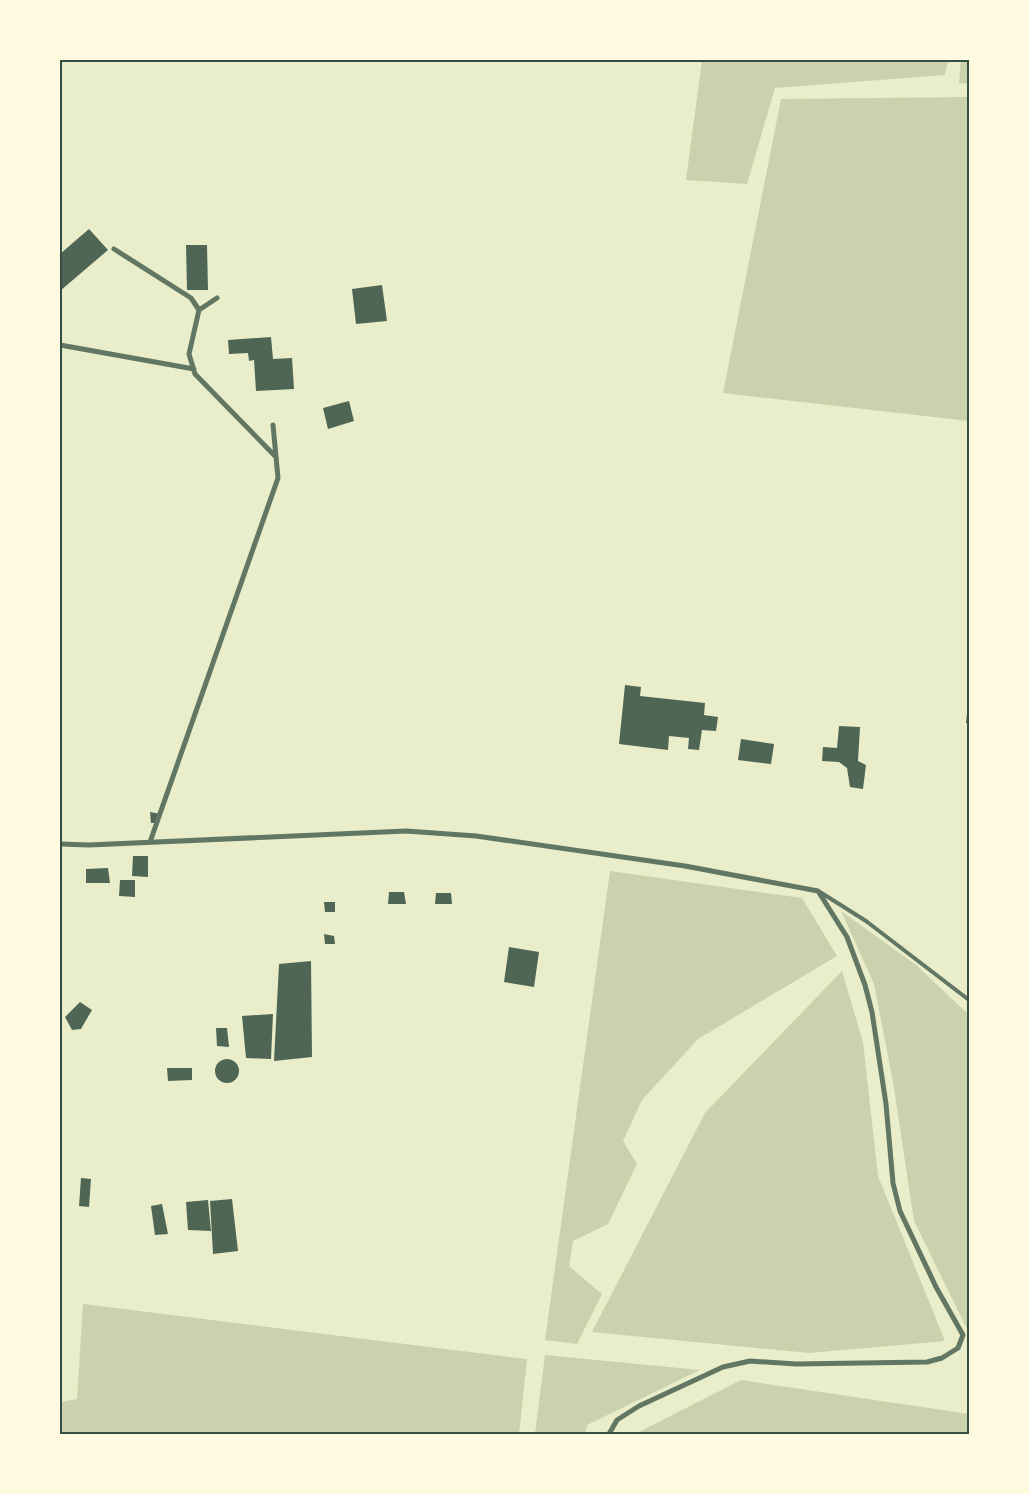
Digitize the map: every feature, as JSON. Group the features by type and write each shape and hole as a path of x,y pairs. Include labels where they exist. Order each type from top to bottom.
{"street":[{"path":"114,249 191,298 199,310"},
{"path":"217,298 199,310 189,354 195,374 276,457"},
{"path":"60,345 194,369"},
{"path":"150,842 278,478 273,425"},
{"path":"60,844 406,831 476,836 686,866 818,891 847,937 865,985 872,1012 886,1104 893,1183 908,1230 962,1335 958,1348 942,1358 927,1362 796,1364 750,1361 723,1367 639,1406 618,1420 609,1434"}],"lane":[{"path":"818,891 866,922 969,1000"}],"green space":[{"path":"702,60 948,60 945,75 775,88 747,184 686,180"},
{"path":"961,60 969,60 969,83 959,84"},
{"path":"969,97 969,421 723,393 781,99"},
{"path":"610,871 802,898 837,956 698,1039 642,1100 623,1141 637,1164 608,1224 573,1241 569,1266 602,1294 577,1344 545,1340"},
{"path":"841,911 916,965 969,1015 969,1333 914,1221 893,1082 874,984"},
{"path":"842,971 863,1042 878,1176 945,1341 809,1353 592,1332 705,1113"},
{"path":"83,1304 527,1359 519,1434 60,1434 60,1402 77,1399"},
{"path":"545,1355 700,1370 587,1425 585,1434 535,1434"},
{"path":"741,1380 969,1414 969,1434 635,1434"}],"building":[{"path":"89,229 108,250 60,291 60,254"},
{"path":"186,245 207,245 208,290 187,290"},
{"path":"382,285 387,321 356,324 352,289"},
{"path":"271,337 273,359 292,358 294,389 256,391 254,360 249,361 248,353 229,354 228,340"},
{"path":"349,401 354,421 328,429 323,408"},
{"path":"625,685 641,687 640,696 705,703 704,715 718,717 716,731 702,730 699,750 688,749 689,738 669,736 668,750 619,744"},
{"path":"968,704 969,723 966,723"},
{"path":"839,726 860,727 858,761 866,765 863,789 850,787 847,768 839,762 822,761 823,747 837,748"},
{"path":"741,739 774,744 771,764 738,760"},
{"path":"150,812 160,814 157,823 151,823"},
{"path":"133,856 148,856 148,877 132,876"},
{"path":"108,868 110,883 86,883 86,869"},
{"path":"120,880 135,880 135,897 119,896"},
{"path":"389,892 404,892 406,904 388,904"},
{"path":"436,893 451,893 452,904 435,904"},
{"path":"324,902 335,902 335,912 325,912"},
{"path":"324,934 334,936 335,944 325,944"},
{"path":"509,947 539,952 534,987 504,982"},
{"path":"311,961 312,1057 274,1061 279,964"},
{"path":"80,1002 92,1010 81,1029 72,1030 65,1017"},
{"path":"273,1014 271,1059 246,1058 242,1016"},
{"path":"216,1028 227,1028 229,1047 217,1046"},
{"path":"227,1059 236,1062 239,1071 236,1080 227,1083 218,1080 215,1071 218,1062"},
{"path":"167,1068 192,1068 192,1080 168,1081"},
{"path":"81,1178 91,1179 89,1207 79,1206"},
{"path":"232,1199 238,1251 213,1254 210,1201"},
{"path":"208,1200 211,1231 188,1230 186,1202"},
{"path":"162,1204 168,1234 155,1235 151,1206"}]}
